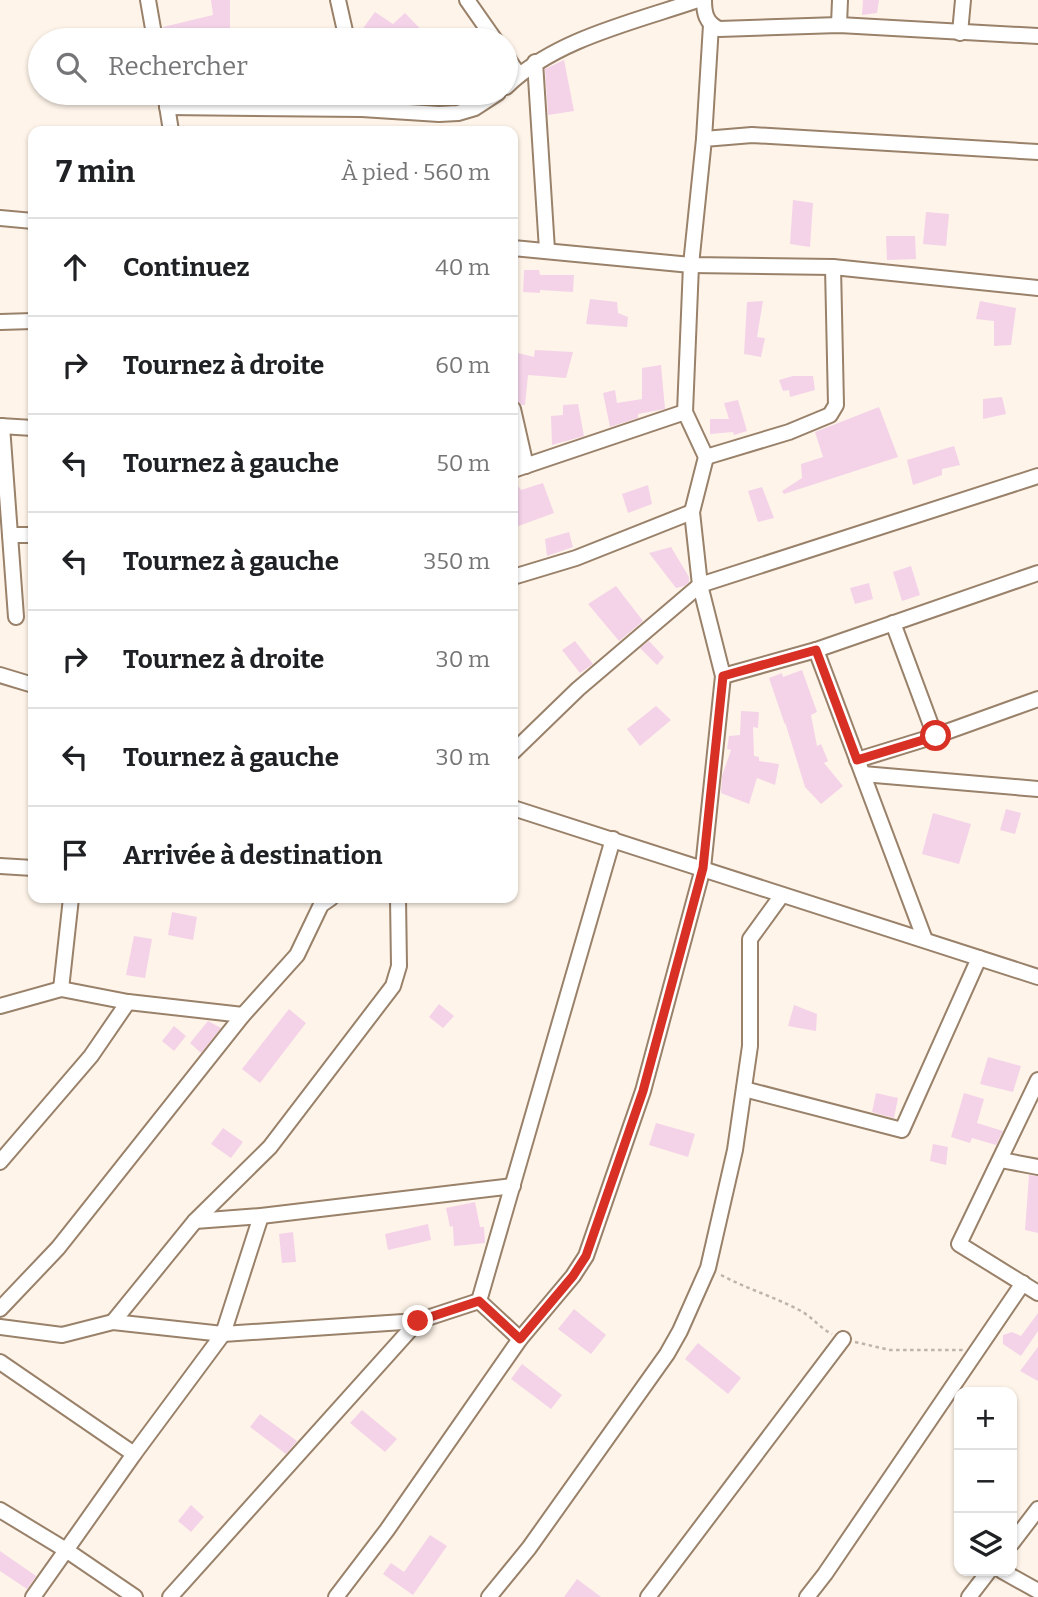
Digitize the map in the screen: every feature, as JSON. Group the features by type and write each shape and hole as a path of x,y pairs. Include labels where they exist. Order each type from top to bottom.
{"street":[{"path":"148,0 154,28"},
{"path":"338,0 344,28"},
{"path":"467,0 487,28"},
{"path":"519,75 535,62 586,39 698,0"},
{"path":"336,1597 395,1519 520,1339 573,1276 586,1256 643,1091 703,868 723,676 700,585 692,512 706,457 685,412 691,265 704,139 711,26 704,13 704,0"},
{"path":"839,25 840,0"},
{"path":"961,33 963,0"},
{"path":"711,26 719,29 839,25 1038,36"},
{"path":"535,62 547,250"},
{"path":"167,105 170,126"},
{"path":"275,105 439,114 458,113 480,105"},
{"path":"361,105 362,109"},
{"path":"704,139 752,135 1038,152"},
{"path":"0,218 28,221"},
{"path":"518,248 691,265 833,267 1038,288"},
{"path":"706,457 789,432 830,415 836,405 833,267"},
{"path":"0,322 28,321"},
{"path":"519,468 685,412"},
{"path":"16,617 1,426 28,428"},
{"path":"518,747 578,688 700,585 1038,476"},
{"path":"518,575 576,558 692,512"},
{"path":"10,535 28,535"},
{"path":"723,676 816,650 1038,573"},
{"path":"893,623 936,736"},
{"path":"816,650 925,940"},
{"path":"0,675 28,683"},
{"path":"860,767 1038,699"},
{"path":"860,767 1038,789"},
{"path":"518,810 1038,977"},
{"path":"479,1301 613,839"},
{"path":"0,866 28,869"},
{"path":"489,1597 529,1548 667,1354 708,1268 736,1150 750,1046 750,939 782,895"},
{"path":"61,989 70,903"},
{"path":"0,1309 58,1248 243,1015 297,955 324,903"},
{"path":"113,1322 195,1221 270,1147 393,986 399,965 398,903"},
{"path":"744,1089 902,1130 979,958"},
{"path":"0,1006 61,989 128,1002 243,1015"},
{"path":"0,1162 91,1056 128,1002"},
{"path":"1038,1080 959,1244 1038,1293"},
{"path":"1001,1160 1038,1167"},
{"path":"195,1221 261,1216 513,1186"},
{"path":"33,1597 223,1334 261,1216"},
{"path":"807,1597 980,1350 1023,1283"},
{"path":"479,1301 520,1339"},
{"path":"0,1327 62,1335 113,1322 223,1334 418,1321 479,1301"},
{"path":"170,1597 418,1321"},
{"path":"648,1597 844,1339"},
{"path":"0,1362 134,1454"},
{"path":"0,1510 66,1550 135,1597"},
{"path":"1017,1537 1038,1511"},
{"path":"969,1597 985,1576"},
{"path":"1011,1576 1038,1591"}],"path":[{"path":"708,1268 749,1290 796,1309 827,1331 844,1339 890,1350 980,1350"}],"building":[{"path":"211,0 230,0 230,28 163,28 163,27 213,15"},
{"path":"863,0 879,0 877,13 862,15"},
{"path":"375,12 393,24 405,13 419,28 363,28"},
{"path":"564,60 574,111 548,115 545,69"},
{"path":"793,200 813,203 810,247 790,244"},
{"path":"926,212 949,214 946,246 923,244"},
{"path":"886,236 915,236 916,259 887,260"},
{"path":"524,270 539,270 540,275 574,275 573,292 523,292"},
{"path":"590,299 617,302 618,313 628,317 627,327 586,324"},
{"path":"763,301 757,337 765,338 761,357 744,354 747,302"},
{"path":"980,301 1016,308 1011,345 994,346 994,321 976,319"},
{"path":"535,350 573,352 566,378 528,375 525,405 522,405 518,402 518,353 534,357"},
{"path":"661,365 665,409 638,414 638,418 610,427 603,393 615,390 617,403 642,399 642,368"},
{"path":"793,376 813,376 815,390 790,397 789,390 783,391 779,380"},
{"path":"1002,397 1006,414 983,419 983,399"},
{"path":"738,400 747,431 734,435 733,432 710,434 710,419 729,419 724,403"},
{"path":"578,404 584,436 552,445 551,416 563,415 563,405"},
{"path":"879,407 898,457 784,494 782,491 802,478 801,464 823,457 815,432"},
{"path":"954,446 960,465 942,469 942,475 913,485 907,460"},
{"path":"543,483 554,513 518,526 518,486 521,490"},
{"path":"648,485 652,504 628,513 622,494"},
{"path":"762,487 774,518 758,522 748,491"},
{"path":"569,532 573,547 547,556 545,539"},
{"path":"671,547 689,577 689,582 676,588 649,553"},
{"path":"911,566 920,595 902,601 893,572"},
{"path":"869,583 873,599 855,604 850,588"},
{"path":"616,586 643,621 619,641 588,604"},
{"path":"575,641 593,664 580,673 562,650"},
{"path":"649,641 664,657 657,665 640,648"},
{"path":"802,670 817,712 811,715 817,746 821,744 828,761 824,763 843,786 821,804 805,787 769,678 782,673 783,677"},
{"path":"656,706 671,720 640,746 627,729"},
{"path":"741,711 759,712 758,728 753,727 754,756 759,757 759,761 779,764 775,785 757,778 749,804 721,793 722,776 731,750 727,749 729,736 740,735"},
{"path":"1006,809 1021,813 1015,834 1000,830"},
{"path":"933,813 971,824 959,864 922,854"},
{"path":"172,912 197,917 193,940 168,935"},
{"path":"134,936 152,939 145,978 126,975"},
{"path":"439,1004 454,1016 443,1028 429,1017"},
{"path":"794,1005 817,1014 816,1031 788,1026"},
{"path":"289,1009 306,1023 260,1083 242,1069"},
{"path":"208,1021 221,1028 201,1053 190,1043"},
{"path":"174,1026 186,1036 174,1051 162,1041"},
{"path":"988,1057 1021,1066 1013,1092 980,1084"},
{"path":"876,1093 898,1098 894,1118 872,1112"},
{"path":"964,1093 984,1099 977,1123 1003,1131 996,1145 972,1138 970,1143 951,1137"},
{"path":"656,1123 695,1134 688,1157 649,1145"},
{"path":"223,1128 243,1142 231,1158 211,1144"},
{"path":"933,1144 948,1147 946,1165 930,1161"},
{"path":"1029,1175 1038,1176 1038,1233 1025,1230"},
{"path":"475,1202 480,1227 484,1227 485,1243 454,1246 453,1226 450,1227 446,1208"},
{"path":"428,1224 431,1240 388,1250 385,1234"},
{"path":"293,1232 296,1262 282,1263 279,1234"},
{"path":"574,1309 606,1335 591,1354 558,1329"},
{"path":"1038,1313 1038,1331 1021,1356 1003,1344 1003,1335 1012,1332 1021,1336"},
{"path":"698,1343 741,1378 728,1394 685,1359"},
{"path":"1038,1347 1038,1381 1020,1371"},
{"path":"522,1364 562,1395 551,1409 511,1379"},
{"path":"362,1410 397,1439 385,1452 350,1423"},
{"path":"260,1414 297,1441 286,1454 250,1427"},
{"path":"191,1505 204,1517 191,1532 178,1521"},
{"path":"430,1535 447,1546 413,1595 383,1574 391,1563 404,1572"},
{"path":"0,1551 36,1576 27,1589 0,1571"},
{"path":"577,1579 601,1597 564,1597"}],"route":[{"path":"418,1321 479,1301 520,1339 573,1276 586,1256 643,1091 703,868 723,676 816,650 857,760 936,736"}]}
